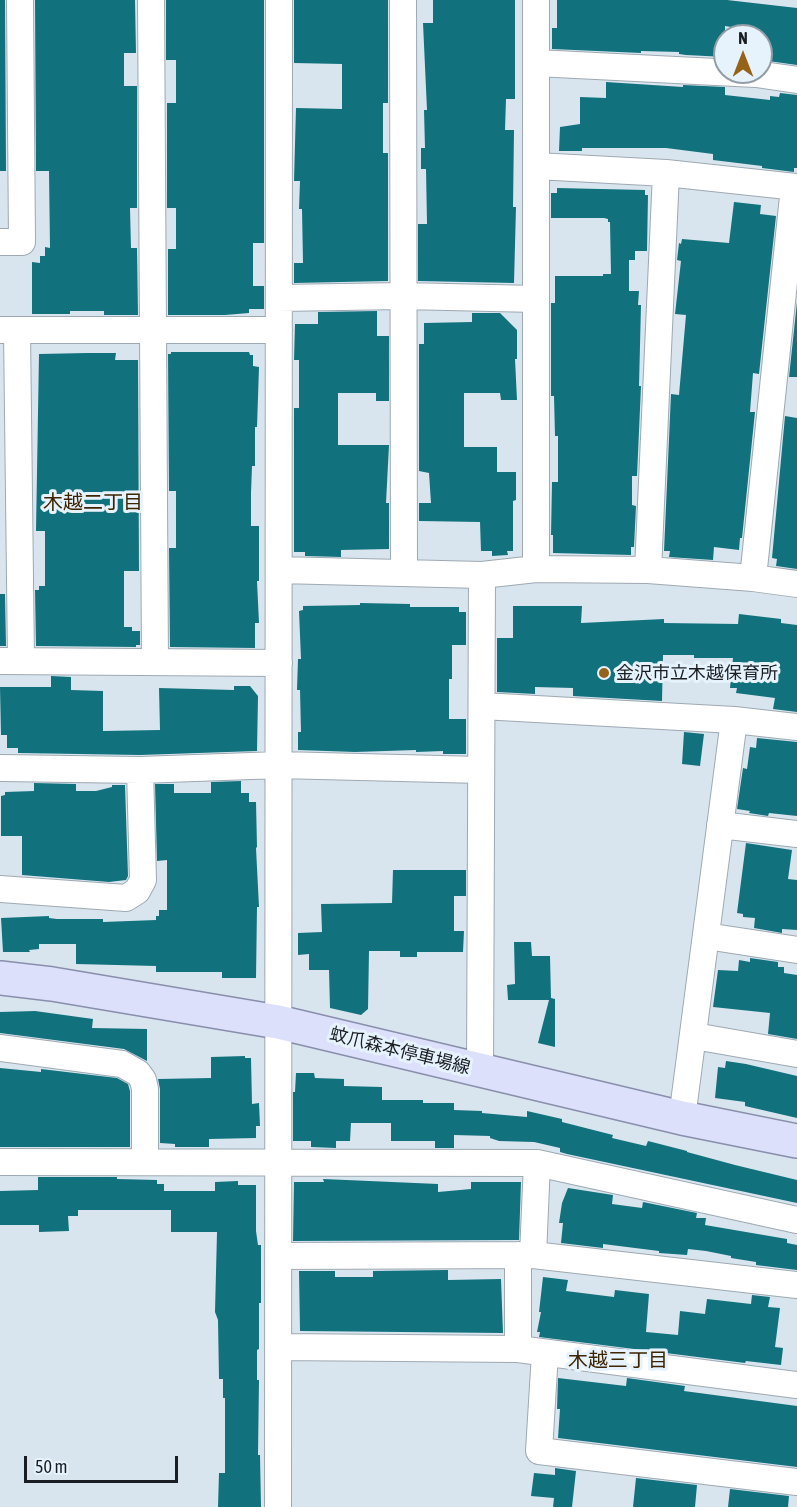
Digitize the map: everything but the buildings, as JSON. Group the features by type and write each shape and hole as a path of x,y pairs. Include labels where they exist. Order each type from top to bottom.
{"main road":[{"name":"蚊爪森本停車場線","path":"0,978 52,984 279,1022 682,1118 797,1141"}],"street":[{"path":"0,242 22,242 20,0"},
{"path":"151,0 155,662"},
{"path":"278,1507 279,0"},
{"path":"403,0 404,572"},
{"path":"536,0 536,569"},
{"path":"536,63 756,74 797,80"},
{"path":"536,166 666,172 795,187 753,578"},
{"path":"648,570 666,172"},
{"path":"279,298 403,296 536,299"},
{"path":"279,330 8,330 10,661 279,663"},
{"path":"279,570 482,575 536,569 648,570 753,578 797,584"},
{"path":"480,1071 482,575"},
{"path":"482,706 734,720 797,727"},
{"path":"682,1118 734,720"},
{"path":"0,768 140,770 279,765 482,770"},
{"path":"0,889 126,898 137,891 142,880 140,770"},
{"path":"720,825 797,834"},
{"path":"706,936 797,950"},
{"path":"694,1036 797,1054"},
{"path":"0,1048 122,1064 138,1073 145,1089 145,1162"},
{"path":"0,1162 537,1163 797,1220"},
{"path":"518,1350 525,1255 537,1163"},
{"path":"279,1256 525,1255 797,1285"},
{"path":"279,1347 518,1350 797,1385"},
{"path":"545,1353 538,1451 797,1482"}],"place":[{"name":"金沢市立木越保育所","path":"604,673"}],"district":[{"name":"木越二丁目","path":"93,503"},
{"name":"木越三丁目","path":"618,1361"}]}
